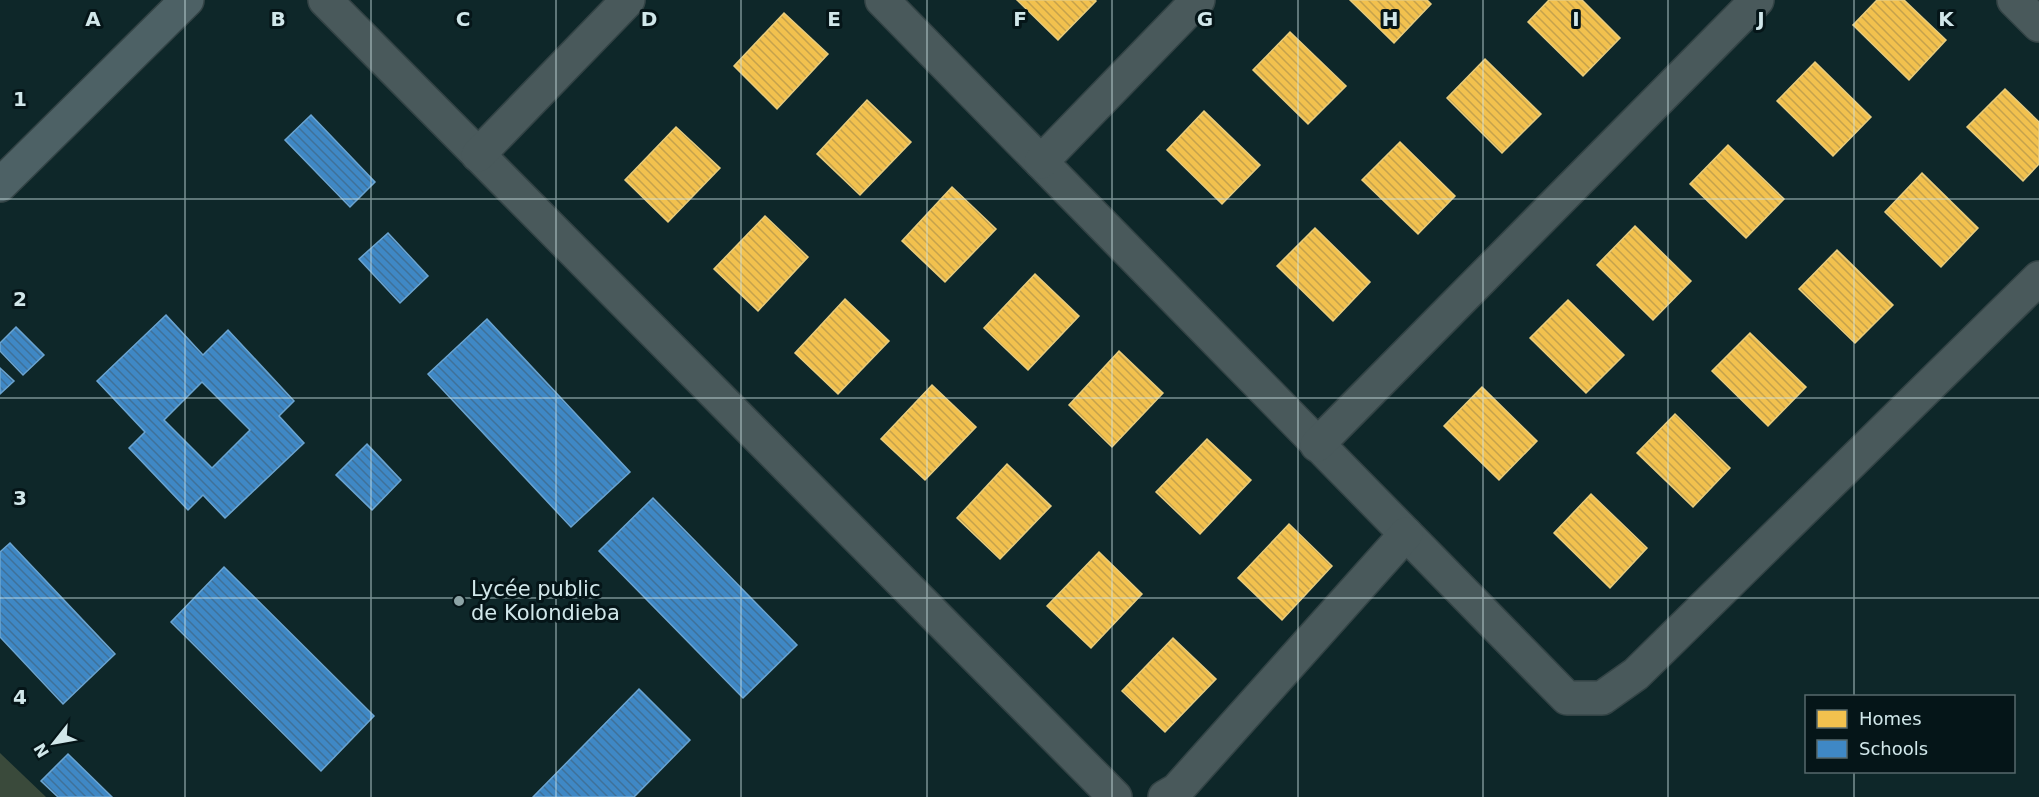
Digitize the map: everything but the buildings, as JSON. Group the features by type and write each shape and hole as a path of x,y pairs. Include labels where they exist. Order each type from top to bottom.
{"main road":[{"path":"0,185 187,0"}],"street":[{"path":"325,0 1115,797"},
{"path":"478,155 628,0"},
{"path":"882,0 1567,698 1602,698 1636,674 2039,278"},
{"path":"1041,162 1198,0"},
{"path":"1317,445 1757,0"},
{"path":"2014,0 2039,26"},
{"path":"1165,797 1177,790 1406,534"}],"green space":[{"path":"0,753 46,797 0,797"}],"place":[{"name":"Lycée public de Kolondieba","path":"459,601"}]}
